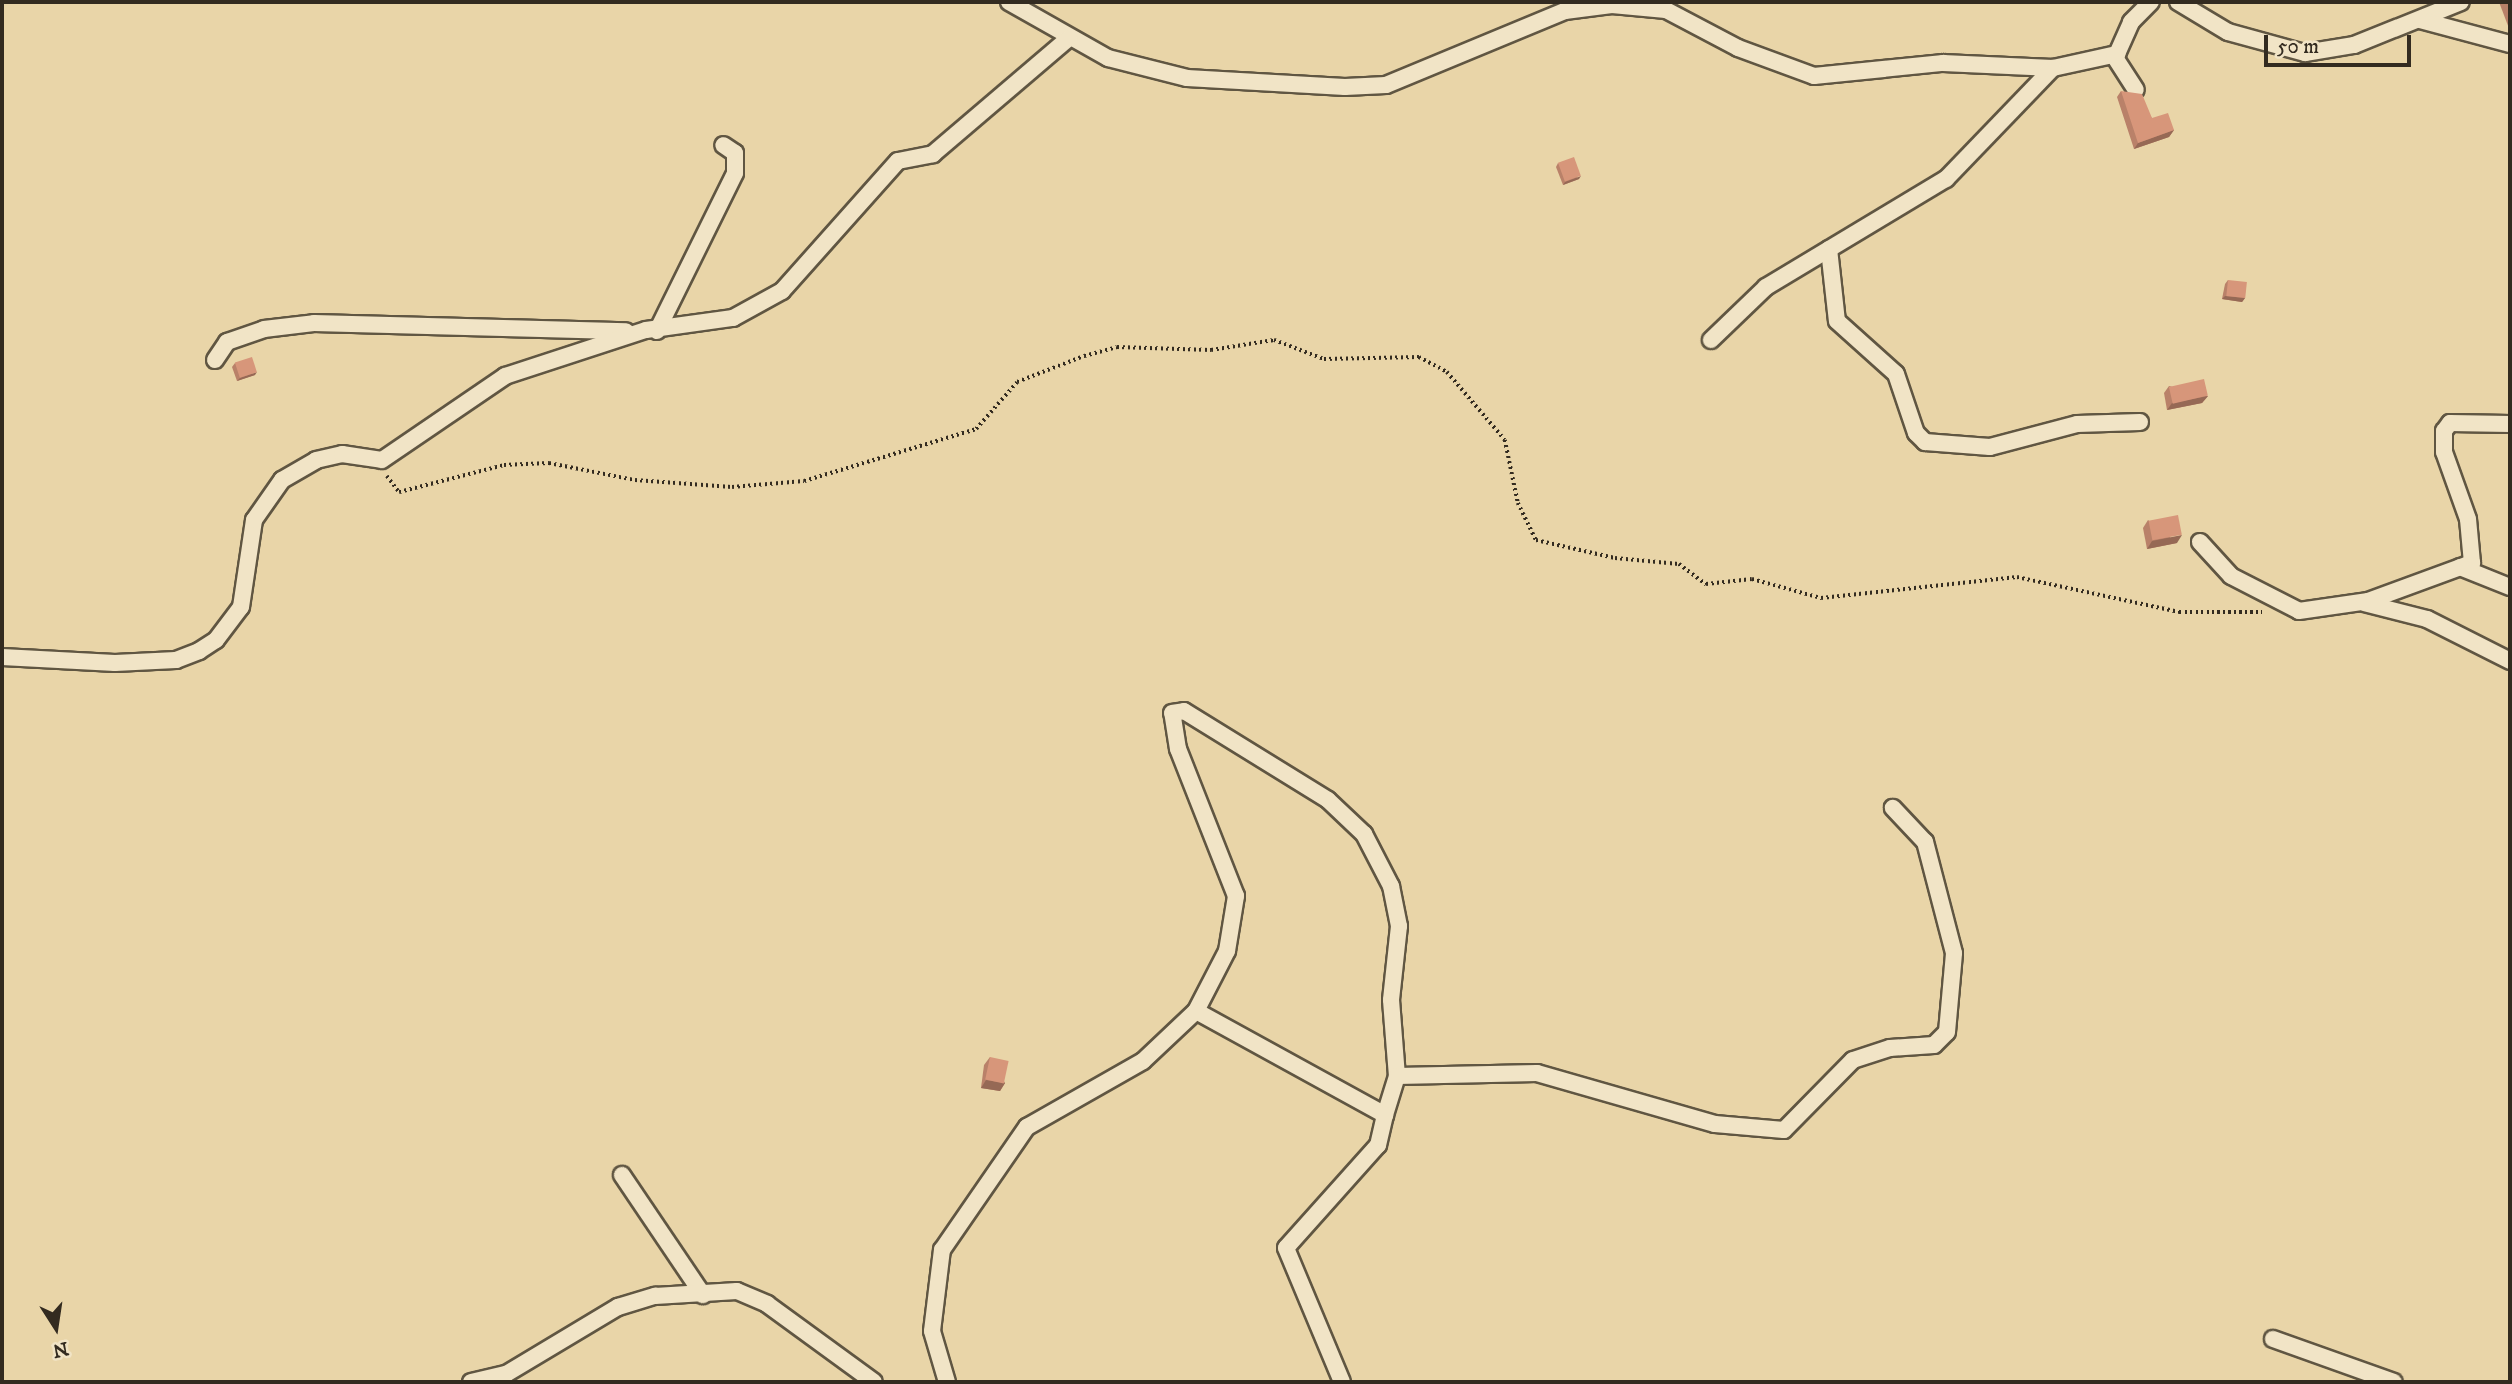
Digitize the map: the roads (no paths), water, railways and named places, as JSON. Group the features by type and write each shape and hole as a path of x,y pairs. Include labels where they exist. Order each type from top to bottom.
{"street":[{"path":"1009,2 1108,58 1187,78 1359,86 1425,71 1565,11 1612,5 1666,10 1738,48 1814,76 1943,63 2053,68 2114,56 2151,2"},
{"path":"2178,2 2228,32 2305,53 2354,46 2461,2"},
{"path":"2420,20 2510,44"},
{"path":"2,657 114,663 176,660 199,651 216,640 242,607 254,520 282,480 316,460 342,454 382,460 505,376 652,331 733,318 782,290 898,161 933,154 1069,38"},
{"path":"2114,56 2136,90"},
{"path":"1711,340 1766,287 1945,180 2053,68"},
{"path":"652,331 735,173 735,153 723,145"},
{"path":"1829,249 1837,321 1896,374 1916,433 1925,442 1990,447 2077,424 2140,422"},
{"path":"215,360 227,342 264,329 314,323 652,331"},
{"path":"2200,542 2231,576 2299,611 2361,603 2472,563 2468,519 2444,452 2444,431 2451,422 2510,424"},
{"path":"2460,567 2510,587"},
{"path":"2361,603 2427,619 2510,662"},
{"path":"947,1382 932,1331 942,1250 1027,1127 1143,1061 1196,1011 1227,951 1236,896 1178,749 1172,713 1184,711 1328,800 1364,834 1391,886 1399,926 1391,1000 1397,1076 1378,1145 1286,1248 1342,1382"},
{"path":"1397,1076 1537,1073 1715,1124 1784,1130 1853,1060 1890,1048 1934,1045 1947,1032 1954,953 1924,842 1893,808"},
{"path":"1196,1011 1372,1103 1385,1115"},
{"path":"622,1175 703,1295"},
{"path":"471,1382 506,1374 618,1307 655,1296 737,1291 767,1304 874,1382"},
{"path":"2273,1339 2394,1382"}]}
